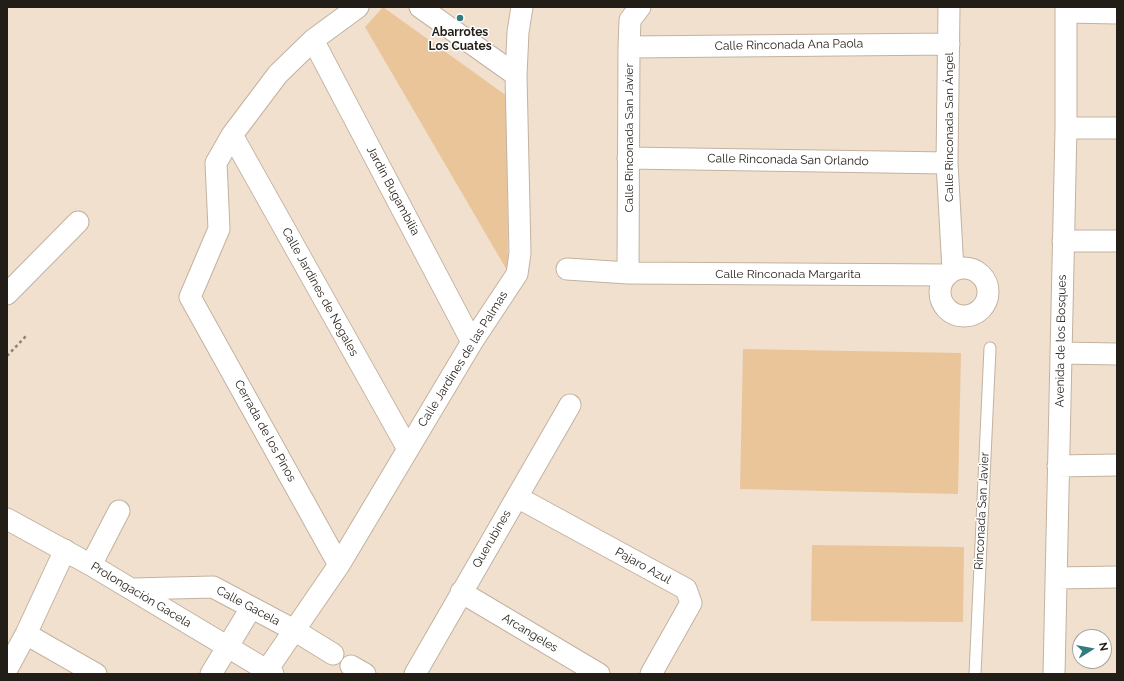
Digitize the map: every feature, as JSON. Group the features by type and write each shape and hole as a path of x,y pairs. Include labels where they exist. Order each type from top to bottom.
{"street":[{"path":"232,135 278,74 313,40 358,7"},
{"path":"420,7 516,75"},
{"name":"Calle Jardines de las Palmas","path":"269,673 294,630 339,565 472,342 517,274 520,253 516,75 518,32 522,7"},
{"name":"Calle Rinconada San Javier","path":"628,273 630,20 640,7"},
{"name":"Calle Rinconada San Ángel","path":"949,7 947,163 950,273"},
{"path":"1066,10 1117,13"},
{"name":"Avenida de los Bosques","path":"1054,674 1066,128 1066,10"},
{"name":"Jardin Bugambilia","path":"313,40 472,342"},
{"name":"Calle Rinconada Ana Paola","path":"629,47 949,44"},
{"path":"1066,128 1117,128"},
{"name":"Cerrada de los Pinos","path":"232,135 216,163 219,229 190,297 339,565"},
{"name":"Calle Jardines de Nogales","path":"232,135 408,449"},
{"name":"Calle Rinconada San Orlando","path":"628,158 947,163"},
{"path":"7,294 78,222"},
{"path":"1063,241 1117,241"},
{"name":"Calle Rinconada Margarita","path":"567,268 628,273 950,273"},
{"path":"1061,353 1117,354"},
{"name":"Querubines","path":"415,674 570,405"},
{"path":"1058,466 1117,466"},
{"name":"Pajaro Azul","path":"517,496 686,589 691,603 651,674"},
{"path":"91,565 119,511"},
{"name":"Prolongación Gacela","path":"7,519 133,589 269,673"},
{"path":"7,669 26,634 65,550"},
{"path":"1057,578 1117,577"},
{"name":"Calle Gacela","path":"133,589 213,587 294,630 333,654"},
{"name":"Arcangeles","path":"461,592 599,674"},
{"path":"211,674 251,608"},
{"path":"26,634 96,674"}],"lane":[{"name":"Rinconada San Javier","path":"974,674 990,348"}],"path":[{"path":"7,356 27,335"}],"shaded area":[{"path":"383,7 507,96 508,272 365,27"},
{"path":"743,349 961,353 958,494 740,489"},
{"path":"812,545 964,547 963,622 811,621"}],"place":[{"name":"Abarrotes Los Cuates","path":"460,18"}]}
